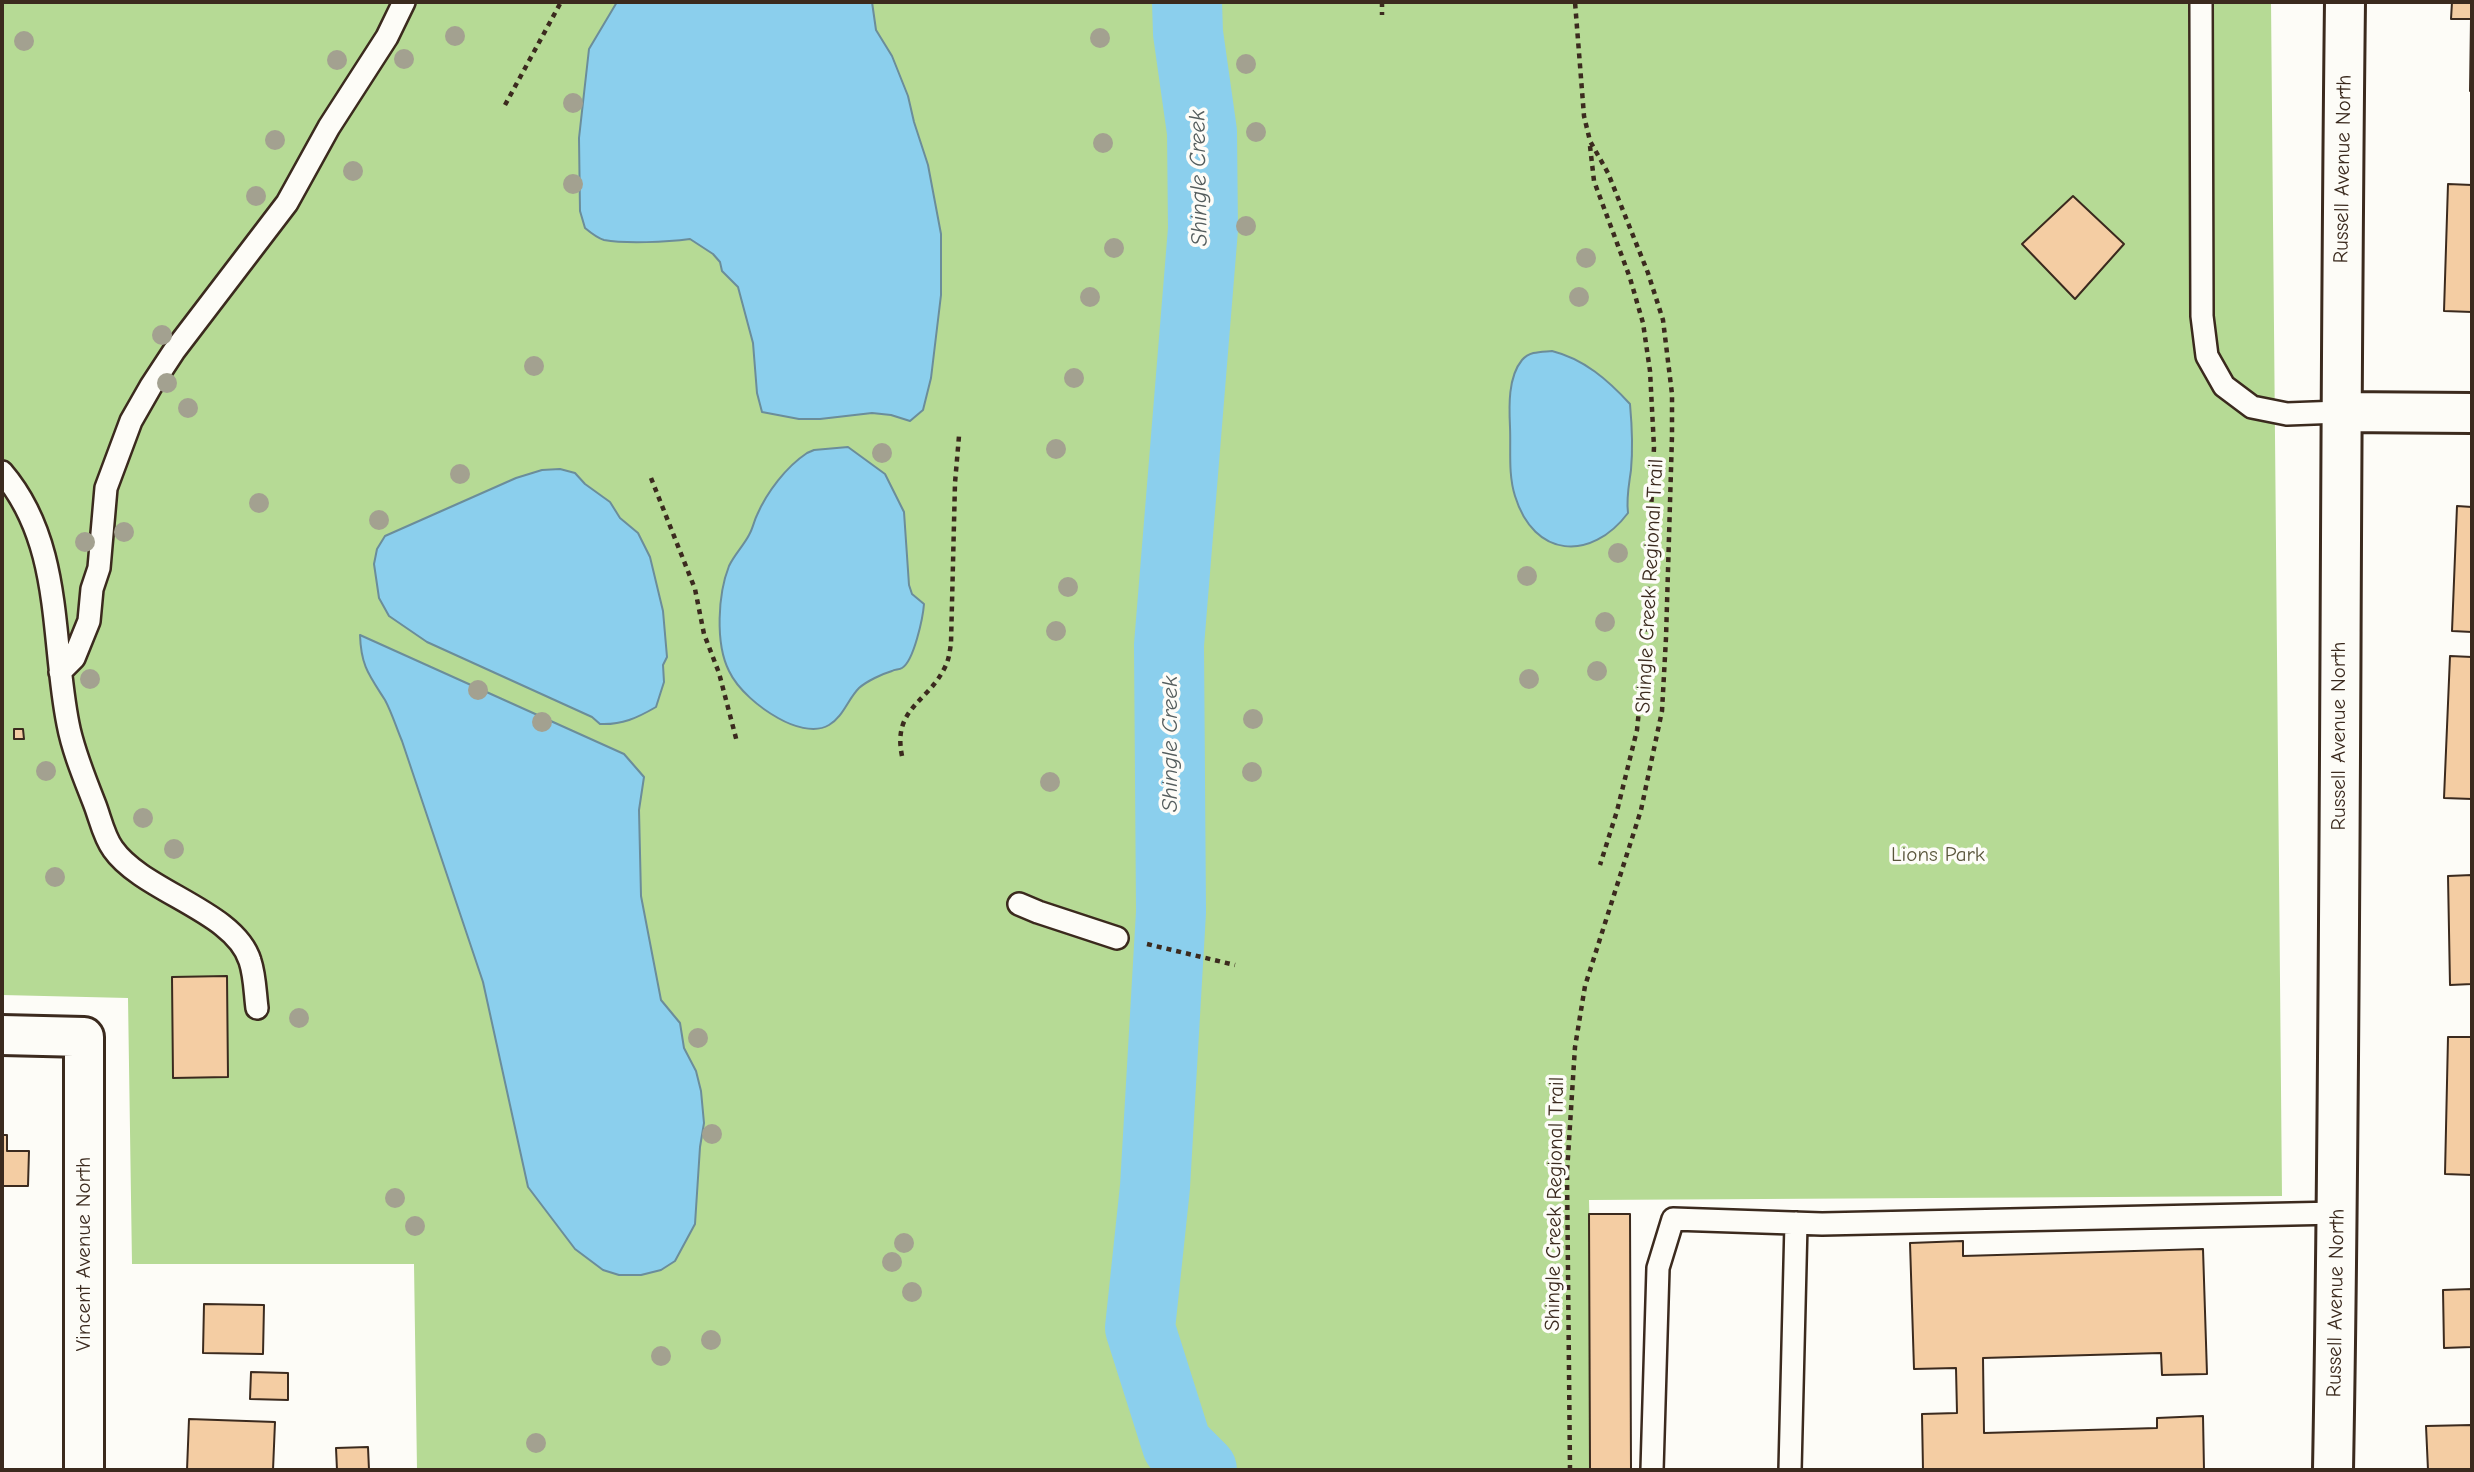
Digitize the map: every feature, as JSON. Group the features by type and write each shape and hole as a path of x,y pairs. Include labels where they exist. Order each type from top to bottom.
{"street":[{"name":"Russell Avenue North","path":"2333,1470 2345,2"},
{"path":"2340,412 2472,413"},
{"name":"Vincent Avenue North","path":"2,1035 84,1037 84,1470"}],"lane":[{"path":"61,672 74,658 89,621 92,589 99,568 106,488 131,421 174,351 287,203 329,127 387,37 404,2"},
{"path":"2202,2 2202,316 2207,356 2224,386 2252,407 2287,414 2340,412"},
{"path":"2,472 29,515 48,569 68,726 112,848 133,869 203,912 235,937 250,959 257,1008"},
{"path":"1019,904 1117,938"},
{"path":"1652,1470 1658,1268 1673,1219 1796,1223 2337,1213"},
{"path":"1790,1470 1796,1223"}],"path":[{"path":"505,105 561,2"},
{"path":"1382,2 1382,15"},
{"name":"Shingle Creek Regional Trail","path":"1570,1470 1567,1172 1575,1047 1585,986 1640,810 1662,711 1667,638 1672,436 1672,394 1663,320 1624,212 1608,173 1590,141 1584,116 1575,2"},
{"path":"1590,141 1594,180 1630,278 1643,324 1650,371 1654,447 1644,661 1637,730 1617,811 1600,865"},
{"path":"902,756 898,737 903,724 915,704 934,685 947,664 951,643 955,483 959,436"},
{"path":"652,478 695,589 704,634 719,673 737,742"},
{"path":"1117,938 1235,965"}],"green space":[{"name":"Lions Park","path":"2,2 2271,2 2282,1196 1589,1200 1595,1470 417,1470 414,1264 132,1264 128,998 2,995"}],"water":[{"path":"617,2 872,2 876,30 892,56 908,96 928,165 941,234 941,295 931,378 923,410 910,421 872,413 799,419 762,412 757,393 753,343 738,287 722,271 720,262 713,254 690,239 613,241 599,238 585,228 580,211 579,138 589,49"},
{"path":"1552,351 1575,359 1595,372 1630,404 1632,453 1628,513 1613,529 1597,540 1581,546 1549,542 1535,532 1524,517 1511,479 1510,401 1514,375 1522,360 1529,355"},
{"path":"848,447 885,474 904,512 909,585 912,594 924,604 917,638 906,664 901,669 893,670 862,685 829,725 817,729 803,728 764,709 744,692 733,678 725,660 720,633 722,590 731,562 749,535 766,498 785,473 799,459 814,450"},
{"path":"560,469 575,473 610,502 620,518 638,533 650,557 663,611 667,657 663,665 664,682 656,707 622,722 600,724 592,717 427,642 389,616 379,598 374,564 377,549 385,536 516,478 542,470"},
{"path":"360,635 624,754 644,777 639,810 641,896 661,1000 680,1023 684,1048 696,1071 701,1091 704,1123 695,1224 675,1261 661,1270 641,1275 619,1275 603,1270 575,1249 528,1187 483,982 402,741 387,705 364,663"}],"building":[{"path":"2452,2 2472,2 2472,91 2471,19 2451,19"},
{"path":"2448,184 2472,185 2472,312 2444,311"},
{"path":"2073,196 2124,244 2075,299 2022,244"},
{"path":"2457,506 2472,507 2472,632 2452,631"},
{"path":"2450,656 2472,657 2472,799 2444,798"},
{"path":"14,729 23,729 24,739 14,739"},
{"path":"2472,875 2472,984 2450,985 2448,876"},
{"path":"227,976 228,1077 173,1078 172,977"},
{"path":"2448,1037 2472,1037 2472,1175 2445,1174"},
{"path":"2,1135 7,1135 7,1151 29,1151 28,1186 2,1186"},
{"path":"1589,1214 1630,1214 1631,1470 1590,1470"},
{"path":"1963,1241 1963,1256 2203,1249 2207,1374 2162,1375 2161,1353 1983,1358 1984,1433 2157,1428 2157,1418 2203,1416 2204,1470 1923,1470 1922,1414 1957,1413 1956,1368 1914,1369 1910,1243"},
{"path":"2472,1289 2472,1347 2444,1348 2443,1290"},
{"path":"204,1304 264,1305 263,1354 203,1353"},
{"path":"251,1372 288,1373 288,1400 250,1399"},
{"path":"189,1419 275,1422 273,1470 187,1470"},
{"path":"2472,1425 2472,1470 2428,1470 2426,1426"},
{"path":"368,1447 369,1470 337,1470 336,1448"}],"waterway":[{"name":"Shingle Creek","path":"1187,2 1188,33 1202,132 1203,229 1169,645 1171,912 1155,1187 1140,1328 1177,1445 1202,1470"}]}
